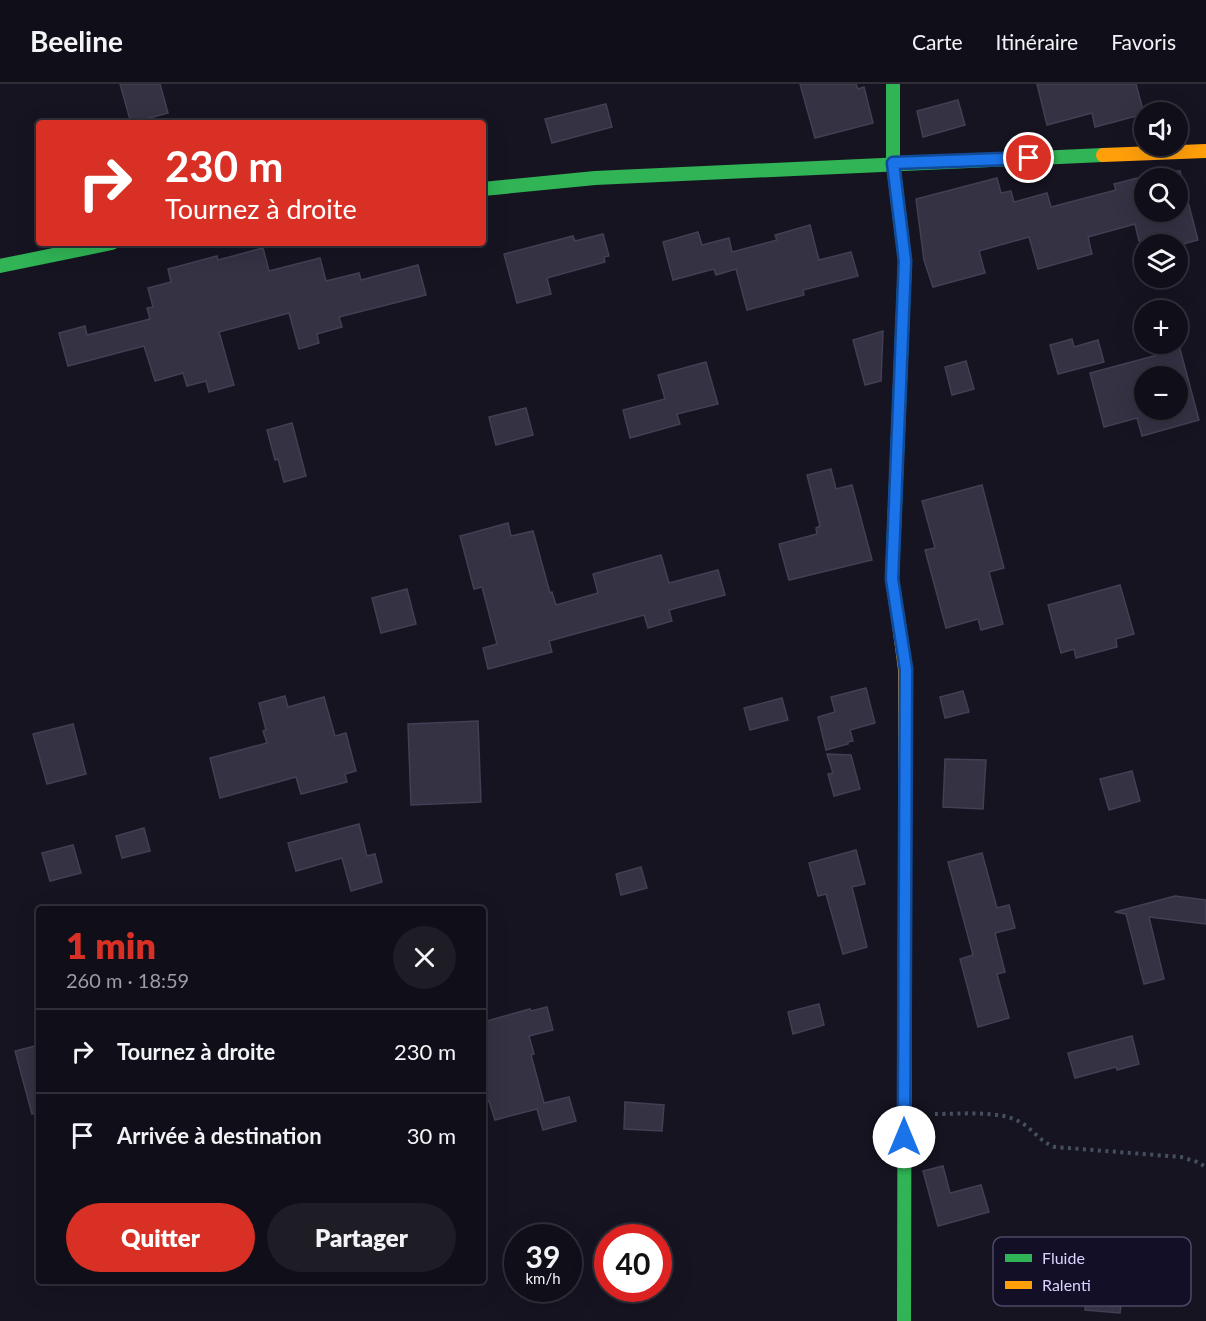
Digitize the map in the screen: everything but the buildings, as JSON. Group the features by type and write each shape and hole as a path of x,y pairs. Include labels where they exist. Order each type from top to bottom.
{"street":[{"path":"893,84 893,163 905,261 892,579 906,669 904,1321"},
{"path":"486,189 595,178 893,163 1206,151"},
{"path":"0,266 97,246"}],"path":[{"path":"904,1113 993,1115 1013,1118 1044,1142 1055,1147 1181,1158 1206,1167"}],"traffic: fast":[{"path":"893,84 893,163 905,261 892,579 899,624"},
{"path":"486,189 595,178 1103,155"},
{"path":"0,266 97,246"},
{"path":"904,1321 905,875"}],"traffic: slow":[{"path":"1103,155 1206,151"},
{"path":"899,624 905,669 905,875"}],"route":[{"path":"904,1137 906,669 892,579 905,261 893,163 1029,158"}]}
